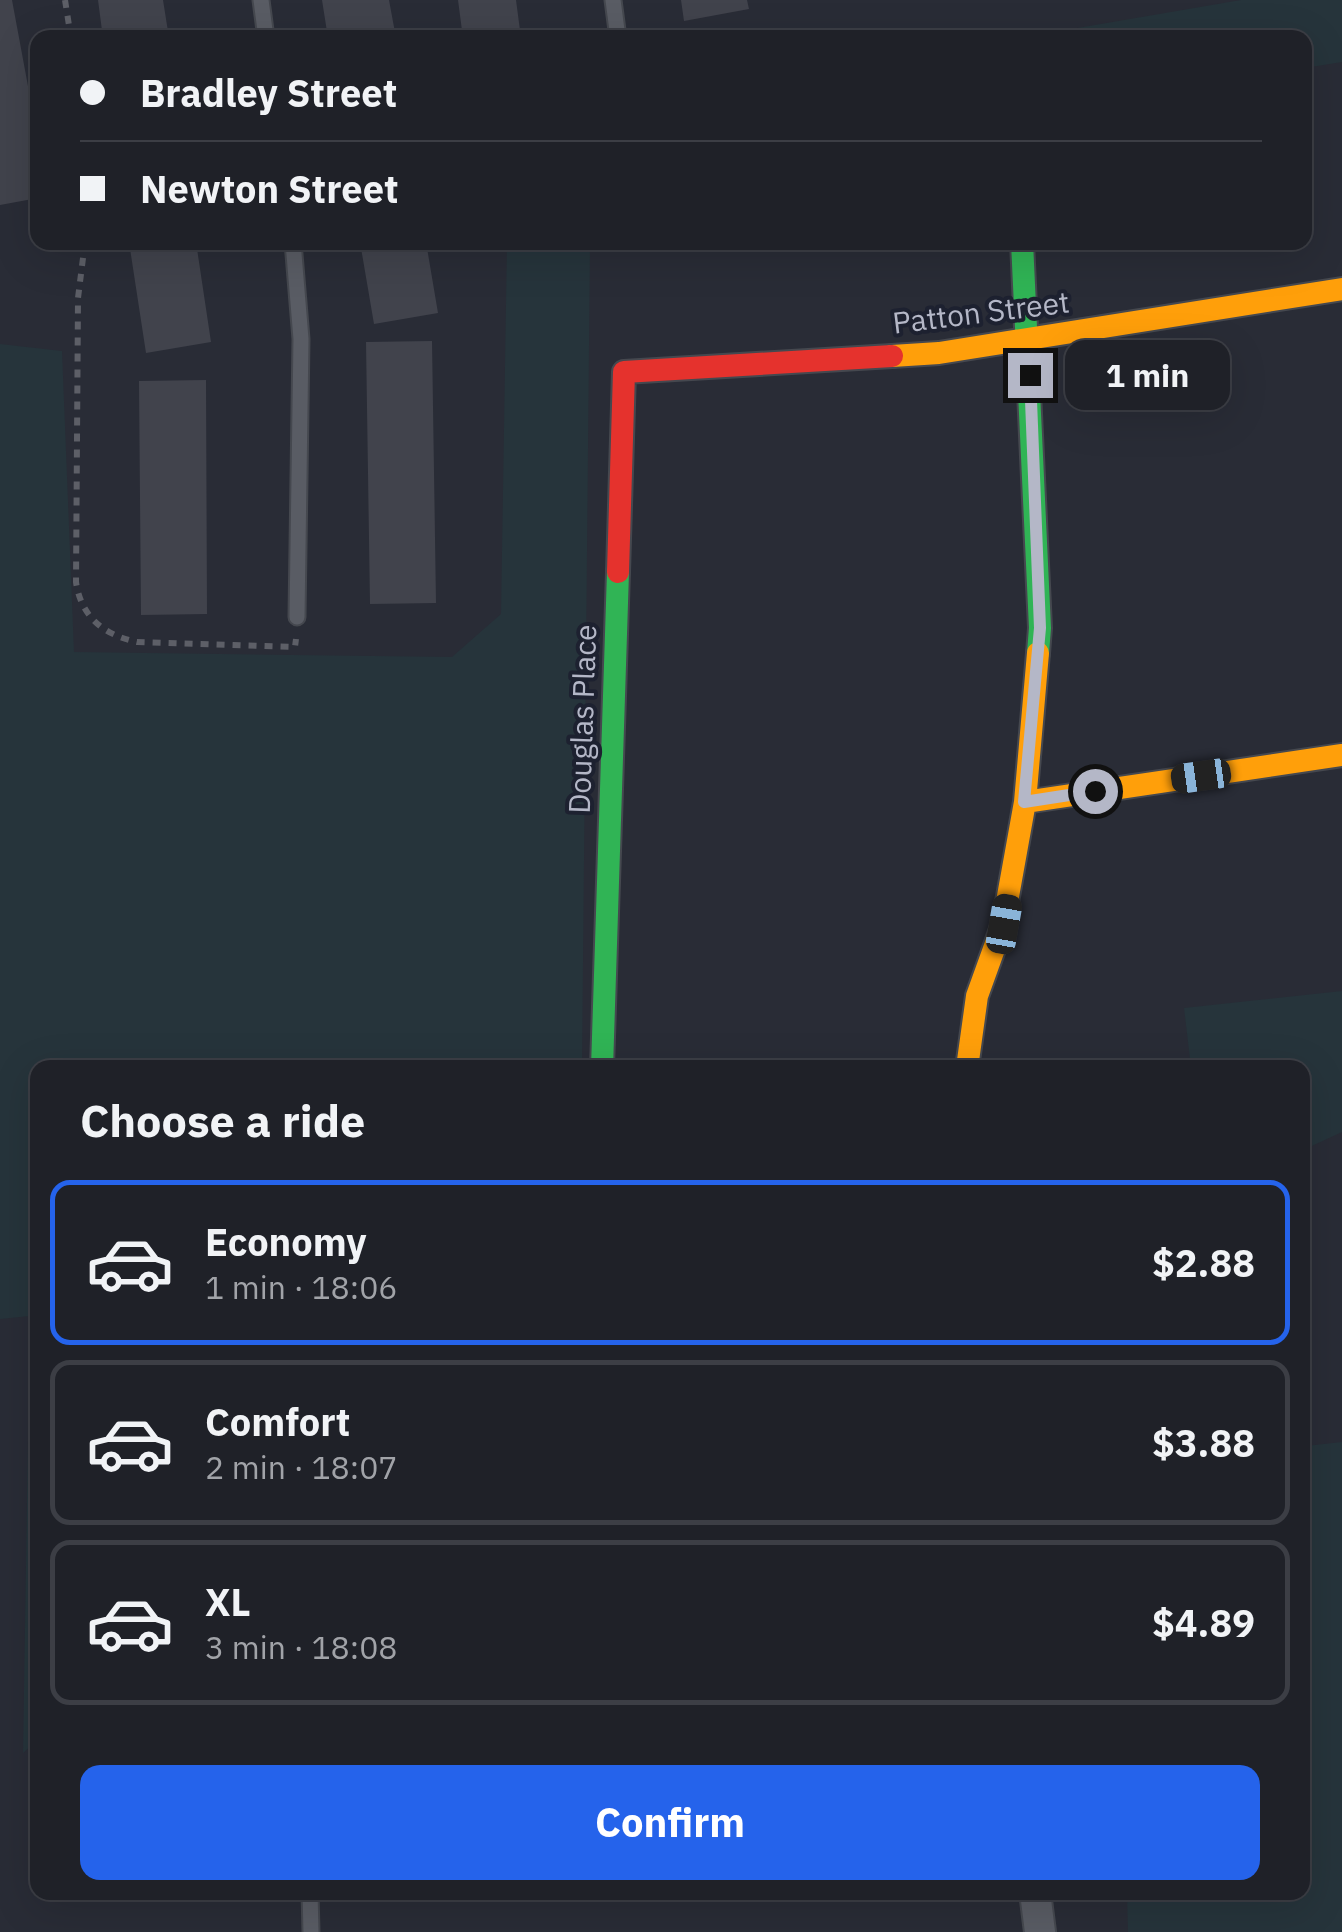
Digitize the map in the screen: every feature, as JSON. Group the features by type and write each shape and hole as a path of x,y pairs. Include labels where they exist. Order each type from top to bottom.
{"street":[{"path":"968,1060 977,996 1004,924 1024,802 1040,628 1022,250"},
{"name":"Patton Street","path":"624,372 939,352 1342,289"},
{"name":"Douglas Place","path":"602,1060 624,372"},
{"path":"1024,802 1342,754"},
{"path":"1036,1900 1040,1932"}],"lane":[{"path":"261,0 265,30"},
{"path":"613,0 617,30"},
{"path":"294,250 301,339 297,617"},
{"path":"310,1900 311,1932"}],"path":[{"path":"65,0 70,30"},
{"path":"84,250 78,298 76,563 83,608 103,629 137,642 295,647 297,617"}],"shaded area":[{"path":"1241,0 1342,0 1342,62 1312,67 1312,30 1066,30"},
{"path":"507,250 590,250 582,1060 30,1060 30,1316 0,1319 0,344 62,351 74,652 452,657 501,614"},
{"path":"1342,991 1342,1132 1310,1147 1310,1060 1190,1060 1184,1008"},
{"path":"30,1316 30,1747 23,1753"},
{"path":"1342,1442 1342,1932 1128,1932 1127,1900 1310,1900 1310,1446"}],"building":[{"path":"0,0 12,0 30,97 30,199 0,205"},
{"path":"98,0 163,0 168,30 102,30"},
{"path":"322,0 389,0 395,30 327,30"},
{"path":"458,0 516,0 520,30 462,30"},
{"path":"681,0 747,0 749,9 684,21"},
{"path":"130,250 197,250 211,342 146,353"},
{"path":"361,250 427,250 438,313 374,324"},
{"path":"432,341 436,603 370,604 366,342"},
{"path":"206,380 207,614 141,615 139,381"}],"traffic: fast":[{"path":"1022,250 1038,653"},
{"path":"602,1060 618,572"}],"traffic: slow":[{"path":"892,356 939,353 1342,289"},
{"path":"968,1060 977,996 1003,924 1025,802 1038,653"},
{"path":"1025,802 1342,755"}],"traffic: jam":[{"path":"618,572 624,372 892,356"}],"route":[{"path":"1030,375 1040,628 1024,802 1095,791"}]}
